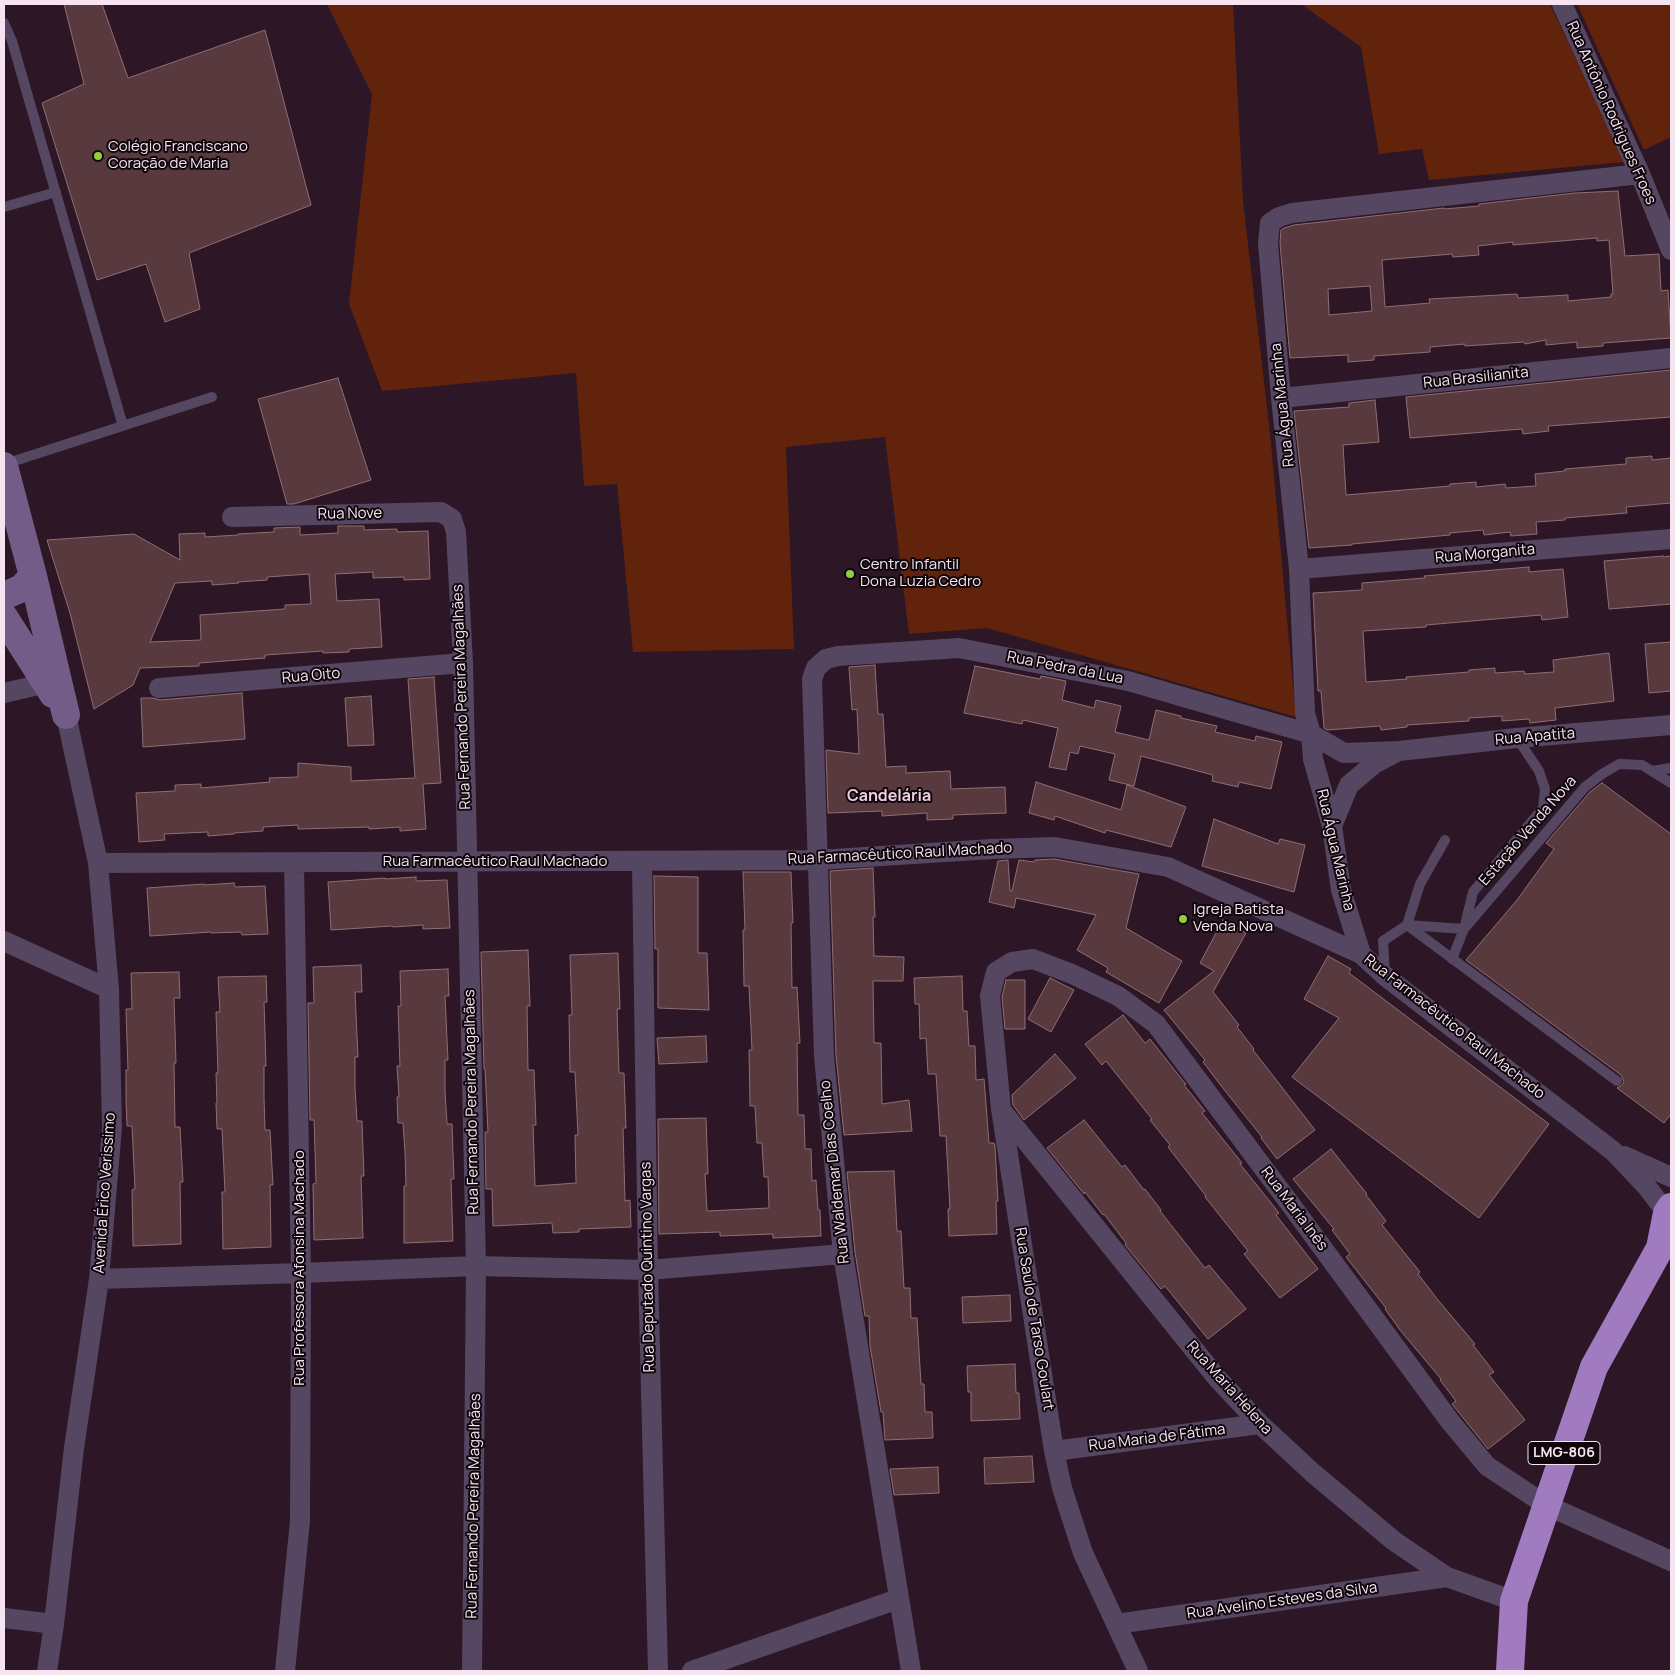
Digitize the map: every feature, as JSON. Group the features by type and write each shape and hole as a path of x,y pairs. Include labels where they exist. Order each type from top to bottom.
{"highway":[{"name":"LMG-806","path":"1510,1671 1514,1601 1594,1367 1668,1226"}],"street":[{"name":"Rua Antônio Rodrigues Froes","path":"1562,4 1640,174 1671,250"},
{"name":"Rua Água Marinha","path":"1361,954 1341,890 1332,826 1313,759 1311,734 1304,714 1299,569 1268,243 1270,223 1279,217 1292,213 1640,174"},
{"name":"Rua Brasilianita","path":"1282,398 1671,358"},
{"path":"4,465 66,715"},
{"name":"Rua Nove","path":"232,517 441,512 452,519 456,532"},
{"name":"Rua Fernando Pereira Magalhães","path":"456,532 463,663 476,1266 472,1671"},
{"name":"Rua Morganita","path":"1299,569 1671,539"},
{"path":"4,596 22,588 33,576"},
{"path":"4,617 66,715"},
{"name":"Rua Pedra da Lua","path":"816,668 826,659 838,656 959,648 1128,681 1311,734"},
{"name":"Rua Oito","path":"159,688 463,663"},
{"name":"Rua Waldemar Dias Coelho","path":"816,668 812,679 824,1056 843,1254 911,1671"},
{"path":"4,693 47,683"},
{"name":"Avenida Érico Verissimo","path":"47,1671 74,1448 99,1279 112,1128 109,989 98,863 66,715"},
{"name":"Rua Apatita","path":"1311,734 1344,752 1399,751 1517,738 1671,725"},
{"name":"Rua Apatita","path":"1332,826 1348,785 1374,764 1399,751"},
{"name":"Rua Farmacêutico Raul Machado","path":"98,863 818,860 1055,847 1168,867 1361,954 1385,976 1613,1151 1646,1187 1668,1226"},
{"name":"Rua Deputado Quintino Vargas","path":"642,862 648,1270 658,1671"},
{"name":"Rua Professora Afonsina Machado","path":"285,1671 300,1521 301,1273 294,863"},
{"path":"4,941 109,989"},
{"name":"Rua Maria Inês","path":"1012,962 1033,959 1072,974 1118,996 1156,1024 1449,1420 1487,1466 1546,1506 1671,1561"},
{"name":"Rua Saulo de Tarso Goulart","path":"1012,962 996,972 990,996 1001,1110 1054,1451 1062,1488 1084,1553 1138,1671"},
{"name":"Rua Maria Helena","path":"1001,1110 1217,1378 1260,1424 1314,1474 1394,1541 1447,1577 1514,1601"},
{"name":"Rua Farmacêutico Raul Machado","path":"1613,1151 1671,1177"},
{"path":"99,1279 476,1266 648,1270 843,1254"},
{"name":"Rua Maria de Fátima","path":"1054,1451 1260,1424"},
{"name":"Rua Avelino Esteves da Silva","path":"1116,1624 1447,1577"},
{"path":"692,1671 898,1599"},
{"path":"4,1618 54,1624"}],"lane":[{"path":"4,23 8,44 56,192 123,426"},
{"path":"5,205 56,192"},
{"path":"4,465 212,397"},
{"name":"Estação Venda Nova","path":"1452,959 1464,929 1473,892 1543,808 1545,789 1539,771 1517,738"},
{"name":"Estação Venda Nova","path":"1464,929 1585,787 1602,774 1619,764 1642,766 1671,783"},
{"name":"Estação Venda Nova","path":"1652,771 1671,768"},
{"path":"1407,925 1420,884 1445,840"},
{"path":"1407,925 1617,1081"},
{"path":"1385,976 1383,941 1407,925 1464,929"}],"shaded area":[{"path":"327,4 1233,4 1243,201 1270,433 1296,717 987,628 909,634 885,437 786,447 794,649 633,652 617,484 584,486 576,373 382,391 349,304 372,94"},
{"path":"1301,4 1550,4 1625,162 1429,180 1422,149 1379,154 1361,47"},
{"path":"1577,4 1671,4 1671,137 1644,150"}],"building":[{"path":"64,4 102,4 128,78 265,30 311,205 189,253 200,309 165,322 146,264 97,280 42,103 84,84"},
{"path":"1618,191 1625,256 1659,254 1661,291 1668,290 1671,338 1603,343 1603,346 1577,348 1577,342 1546,345 1546,340 1525,344 1524,342 1465,346 1465,344 1430,347 1430,352 1374,356 1374,360 1348,362 1348,355 1290,358 1280,243 1281,230 1284,228 1294,225 1444,208 1479,206 1479,204 1575,193","holes":["1597,238 1597,241 1609,240 1613,294 1611,294 1611,297 1568,301 1568,295 1518,298 1517,294 1429,299 1430,303 1385,307 1382,260 1452,254 1453,257 1479,255 1478,246 1513,242 1513,245","1370,286 1372,311 1329,315 1328,289"]},
{"path":"1671,370 1671,417 1548,426 1549,431 1523,434 1522,429 1410,438 1406,397"},
{"path":"338,378 371,480 294,504 287,504 258,399"},
{"path":"1375,400 1379,442 1343,445 1346,495 1476,482 1476,487 1505,484 1506,488 1536,486 1535,474 1565,471 1565,469 1626,464 1626,458 1652,456 1652,460 1671,458 1671,503 1626,507 1627,513 1536,522 1537,534 1511,536 1510,532 1484,535 1483,530 1450,533 1450,535 1309,548 1294,411 1349,407 1349,403"},
{"path":"338,526 364,526 364,530 397,529 397,532 428,531 430,579 404,580 404,577 373,578 373,572 335,574 337,601 379,599 382,647 349,649 349,652 323,653 323,651 265,655 265,658 199,663 199,666 140,668 133,685 94,709 70,613 47,540 134,534 180,560 179,534 205,533 205,537 274,532 274,528 300,527 300,535 338,533","holes":["309,574 311,604 285,605 285,609 200,615 201,640 150,642 175,583 212,581 212,585 267,580 267,577"]},
{"path":"1671,556 1671,604 1609,609 1604,561"},
{"path":"1529,567 1529,572 1563,569 1568,617 1542,620 1541,615 1426,625 1426,627 1363,631 1366,682 1495,668 1495,673 1524,671 1525,674 1554,672 1553,660 1609,653 1614,701 1555,708 1556,720 1530,723 1529,719 1502,721 1502,716 1469,718 1469,721 1407,725 1407,727 1381,730 1380,726 1327,730 1324,728 1321,691 1318,691 1313,593 1362,590 1362,583"},
{"path":"1671,642 1671,691 1649,693 1645,644"},
{"path":"875,665 878,714 883,714 886,767 906,766 906,773 950,771 951,789 1005,787 1006,813 953,815 953,819 927,820 927,813 882,816 882,811 828,813 826,750 859,754 857,709 852,710 849,667"},
{"path":"975,666 1040,679 1041,676 1066,681 1062,700 1094,708 1096,700 1121,706 1115,732 1149,740 1156,710 1217,726 1215,732 1255,741 1256,736 1282,742 1271,789 1239,782 1238,787 1212,781 1213,775 1141,756 1134,786 1109,780 1115,754 1080,746 1078,754 1070,752 1066,770 1049,767 1058,728 1023,720 1022,724 964,713"},
{"path":"434,677 441,783 423,784 426,829 400,831 400,827 369,829 369,827 298,829 298,825 263,827 263,831 208,836 208,832 164,834 165,840 139,842 136,793 175,791 175,785 201,784 201,788 270,782 269,778 298,777 298,763 351,767 351,781 415,778 408,679"},
{"path":"242,693 245,739 143,747 141,698 160,700"},
{"path":"371,696 374,745 348,746 345,698"},
{"path":"1036,782 1121,810 1127,785 1186,807 1171,847 1106,830 1105,833 1055,816 1054,820 1029,813"},
{"path":"1602,783 1671,834 1671,1114 1664,1123 1617,1088 1624,1082 1621,1075 1466,960 1517,900 1554,849 1546,843 1590,792"},
{"path":"1214,819 1278,844 1280,839 1305,845 1294,892 1202,866"},
{"path":"1054,859 1139,874 1126,928 1182,961 1159,1003 1106,972 1108,968 1077,950 1096,915 1016,898 1014,908 989,902 998,861 1008,860 1010,891 1012,891 1019,860 1034,862 1035,860"},
{"path":"873,868 874,956 904,957 903,981 873,981 874,1043 881,1043 882,1104 909,1100 912,1131 844,1135 836,1055 830,871"},
{"path":"743,872 791,872 793,923 791,923 792,988 797,987 800,1043 797,1043 798,1115 804,1115 805,1149 811,1149 812,1181 816,1180 821,1236 773,1238 773,1234 720,1236 720,1232 659,1234 658,1119 706,1118 708,1174 705,1174 707,1211 769,1208 768,1177 764,1177 762,1143 757,1143 755,1106 750,1106 749,1050 752,1050 749,986 744,986"},
{"path":"654,876 698,877 698,953 707,953 709,1010 658,1008 658,949 655,949"},
{"path":"416,877 416,881 447,880 450,928 423,929 423,925 331,930 328,882"},
{"path":"234,883 235,887 265,886 268,934 242,935 241,932 211,932 150,936 147,888"},
{"path":"1223,920 1246,933 1213,992 1239,1025 1237,1027 1253,1050 1315,1130 1277,1159 1203,1062 1205,1060 1164,1010 1214,971 1200,963"},
{"path":"528,950 530,1006 527,1006 528,1070 534,1070 536,1125 533,1125 535,1186 576,1183 575,1135 578,1135 575,1072 570,1072 569,1015 572,1015 570,955 618,953 620,1009 617,1009 619,1073 624,1073 626,1128 623,1128 625,1201 630,1200 631,1227 579,1229 579,1232 553,1233 552,1223 493,1226 492,1189 486,1189 485,1132 488,1132 484,1069 481,952"},
{"path":"1328,956 1351,969 1349,973 1549,1124 1479,1218 1292,1077 1339,1018 1304,999"},
{"path":"361,965 362,992 355,992 358,1057 355,1057 355,1088 357,1121 362,1121 364,1176 361,1176 363,1238 314,1240 313,1184 316,1183 314,1120 310,1120 308,1003 314,1003 313,967"},
{"path":"448,969 449,996 445,996 448,1060 445,1060 445,1091 447,1124 452,1124 454,1179 451,1179 453,1241 404,1243 405,1152 403,1123 398,1123 397,1097 399,1097 397,1066 400,1066 398,1006 401,1006 400,971"},
{"path":"179,972 180,998 174,998 176,1063 174,1063 175,1127 180,1127 183,1182 180,1182 181,1244 133,1246 132,1190 135,1189 132,1126 127,1126 126,1100 126,1070 128,1070 126,1009 132,1009 131,973"},
{"path":"266,976 267,1002 264,1002 266,1066 264,1066 264,1097 265,1130 270,1130 273,1185 270,1185 271,1247 223,1249 222,1192 225,1192 222,1129 217,1129 216,1103 216,1073 218,1073 216,1012 220,1012 218,977"},
{"path":"962,976 963,1011 967,1011 969,1046 975,1046 976,1080 984,1079 989,1143 994,1143 995,1146 998,1201 996,1201 997,1234 949,1236 948,1209 950,1209 946,1136 940,1136 936,1074 928,1074 926,1038 920,1039 919,1004 915,1004 914,978"},
{"path":"1050,978 1074,990 1051,1032 1028,1019"},
{"path":"1006,980 1025,980 1025,1029 1005,1029 1002,997"},
{"path":"1123,1015 1145,1043 1150,1039 1186,1084 1184,1085 1205,1111 1202,1113 1242,1163 1240,1164 1279,1213 1276,1215 1318,1269 1280,1298 1244,1254 1248,1251 1168,1147 1170,1145 1150,1120 1152,1119 1106,1061 1102,1065 1085,1044"},
{"path":"706,1036 707,1062 659,1064 657,1038"},
{"path":"1055,1054 1076,1078 1024,1120 1013,1105 1012,1095"},
{"path":"1084,1120 1122,1167 1125,1165 1145,1189 1205,1268 1209,1265 1246,1309 1208,1339 1165,1286 1161,1289 1125,1245 1126,1243 1104,1214 1085,1192 1084,1194 1047,1148"},
{"path":"1331,1149 1386,1221 1382,1225 1420,1272 1418,1274 1475,1344 1473,1345 1494,1372 1489,1375 1525,1420 1488,1449 1452,1404 1456,1401 1441,1379 1400,1330 1386,1308 1346,1257 1350,1254 1332,1230 1334,1229 1293,1179"},
{"path":"894,1171 897,1231 901,1231 904,1288 910,1288 911,1318 917,1318 921,1384 924,1384 925,1412 932,1412 933,1438 885,1440 883,1412 881,1412 870,1346 869,1316 865,1316 855,1252 847,1172"},
{"path":"1010,1295 1011,1321 963,1323 962,1297"},
{"path":"1015,1364 1016,1393 1019,1393 1020,1419 971,1421 971,1392 968,1392 967,1366"},
{"path":"1032,1456 1034,1482 985,1484 984,1458"},
{"path":"938,1467 939,1493 894,1495 890,1469"}],"place":[{"name":"Colégio Franciscano Coração de Maria","path":"98,156"},
{"name":"Centro Infantil Dona Luzia Cedro","path":"850,574"},
{"name":"Igreja Batista Venda Nova","path":"1183,919"}],"district":[{"name":"Candelária","path":"889,797"}]}
